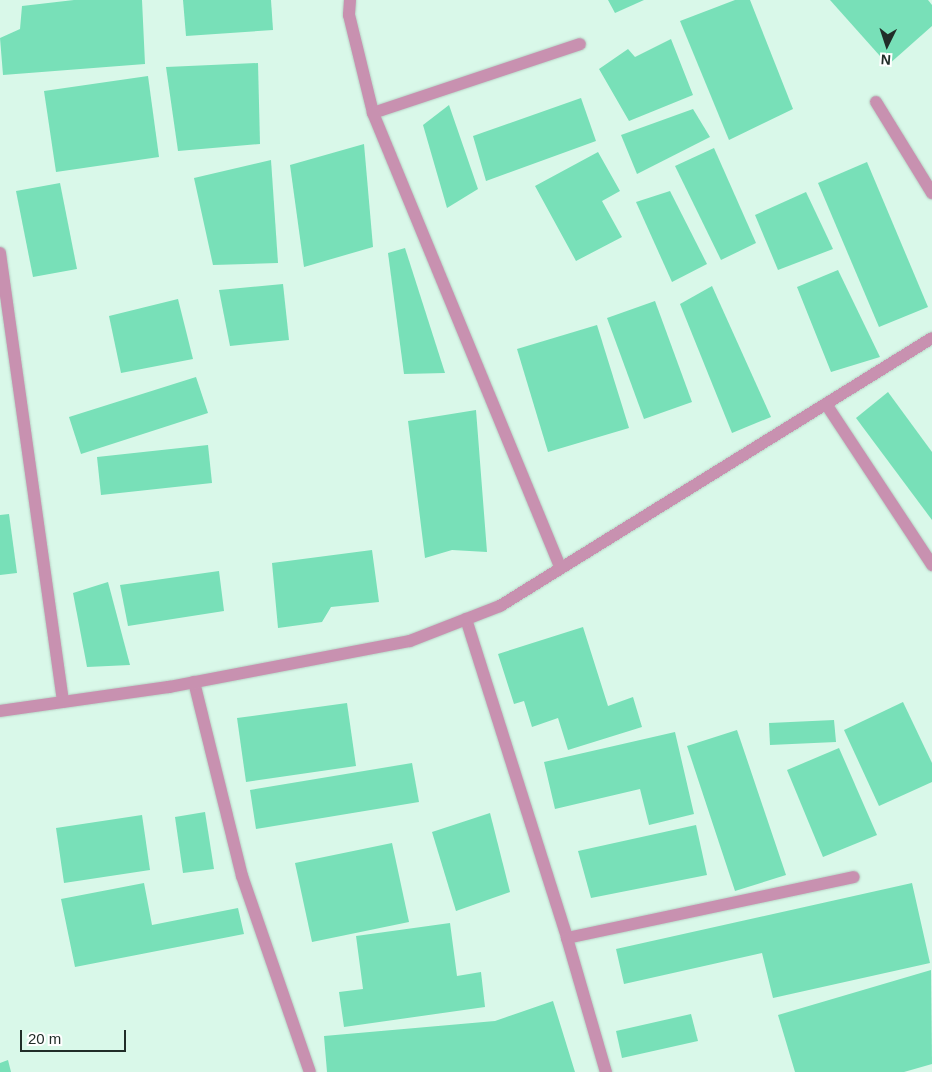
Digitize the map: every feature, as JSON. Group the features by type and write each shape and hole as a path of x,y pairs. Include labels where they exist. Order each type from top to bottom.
{"street":[{"path":"350,0 349,15 373,113 560,566"},
{"path":"373,113 580,44"},
{"path":"876,102 932,193"},
{"path":"0,253 63,702"},
{"path":"0,711 194,682 410,641 466,620 500,606 560,566 932,338"},
{"path":"826,404 932,565"},
{"path":"466,620 567,938 606,1072"},
{"path":"194,682 242,876 310,1072"},
{"path":"567,938 854,877"}],"building":[{"path":"74,0 142,0 145,64 3,75 0,38 20,29 22,6"},
{"path":"183,0 271,0 273,30 186,36"},
{"path":"608,0 644,0 615,13"},
{"path":"735,0 750,0 793,109 729,140 680,21"},
{"path":"830,0 928,0 932,5 932,26 888,65"},
{"path":"671,39 693,95 629,121 599,69 628,49 635,57"},
{"path":"258,63 260,144 178,151 166,67"},
{"path":"148,76 159,157 56,172 44,91"},
{"path":"581,98 596,141 486,181 473,136"},
{"path":"449,105 478,189 447,208 423,125"},
{"path":"693,109 710,137 637,174 621,135"},
{"path":"364,144 373,247 304,267 290,165"},
{"path":"714,148 756,243 721,260 675,166"},
{"path":"598,152 620,191 602,201 622,237 576,261 535,186"},
{"path":"271,160 278,263 213,265 194,178"},
{"path":"867,162 928,307 879,327 818,183"},
{"path":"60,183 77,269 33,277 16,191"},
{"path":"670,191 707,264 672,282 636,202"},
{"path":"806,192 833,249 778,270 755,215"},
{"path":"405,248 445,373 404,374 388,253"},
{"path":"838,270 880,357 831,372 797,287"},
{"path":"283,284 289,340 230,346 219,290"},
{"path":"712,286 771,417 732,433 680,304"},
{"path":"178,299 193,359 121,373 109,316"},
{"path":"655,301 692,402 644,419 607,318"},
{"path":"597,325 629,428 548,452 517,349"},
{"path":"196,377 208,413 81,454 69,417"},
{"path":"888,392 932,452 932,520 856,418"},
{"path":"476,410 487,552 452,550 425,558 408,421"},
{"path":"208,445 212,483 101,495 97,457"},
{"path":"9,514 17,573 0,575 0,515"},
{"path":"372,550 379,602 331,607 322,622 278,628 272,563"},
{"path":"219,571 224,611 128,626 120,585"},
{"path":"108,582 130,665 87,667 73,593"},
{"path":"583,627 608,706 633,697 642,727 568,750 558,718 532,727 524,701 514,704 498,654"},
{"path":"903,702 932,763 932,782 879,806 844,730"},
{"path":"347,703 356,766 246,782 237,718"},
{"path":"834,720 836,742 770,745 769,723"},
{"path":"737,730 786,875 735,891 687,746"},
{"path":"675,732 694,814 649,825 640,789 555,809 544,762"},
{"path":"839,748 877,835 823,857 787,770"},
{"path":"412,763 419,802 256,829 250,790"},
{"path":"205,812 214,869 183,873 175,817"},
{"path":"490,813 510,892 456,911 432,832"},
{"path":"142,815 150,870 64,883 56,828"},
{"path":"696,825 707,875 591,898 578,851"},
{"path":"392,843 409,922 312,942 295,863"},
{"path":"144,883 152,925 238,908 244,934 75,967 61,899"},
{"path":"912,883 930,963 773,998 762,953 624,984 616,949"},
{"path":"450,923 457,976 481,972 485,1007 344,1027 339,992 363,989 356,936"},
{"path":"931,970 932,1064 904,1072 795,1072 778,1015"},
{"path":"553,1001 575,1072 327,1072 324,1036 495,1021"},
{"path":"691,1014 698,1041 622,1058 616,1031"},
{"path":"8,1060 11,1072 0,1072 0,1063"}]}
